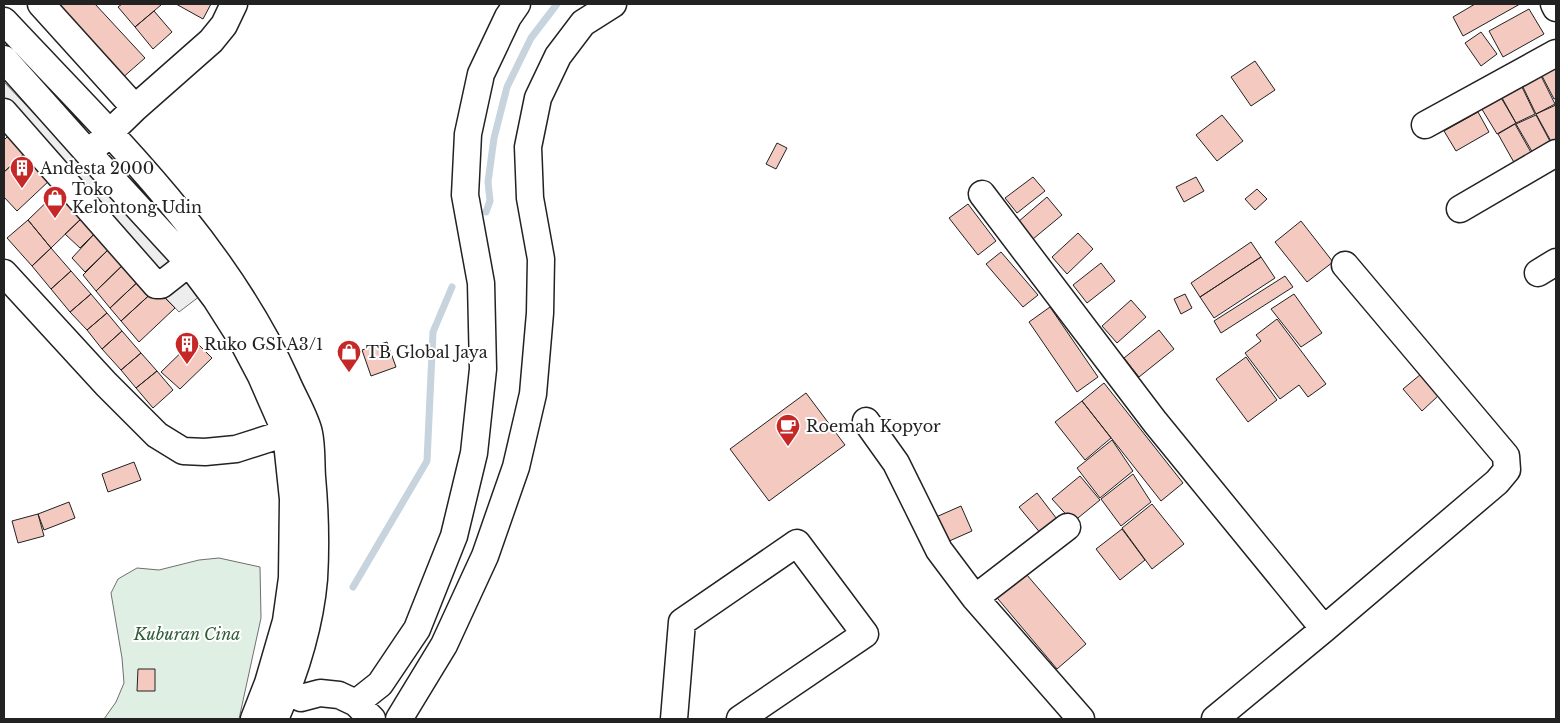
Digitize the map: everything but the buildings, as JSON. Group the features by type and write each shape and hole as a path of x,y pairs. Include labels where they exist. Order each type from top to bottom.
{"street":[{"path":"41,4 135,108"},
{"path":"59,174 110,134 135,108 211,42 224,25 234,4"},
{"path":"254,719 286,690 338,695 364,711 417,629 454,536 474,453 483,369 480,283 466,195 468,134 482,74 508,17 517,4"},
{"path":"399,719 444,645 485,556 516,467 533,394 540,313 541,259 530,198 528,147 538,98 558,56 583,23 613,4"},
{"path":"1554,4 1556,8"},
{"path":"4,21 110,134 175,207 235,288 264,334 297,432 314,498 314,579 306,625 275,719"},
{"path":"1425,126 1556,53"},
{"path":"4,59 189,263 216,299 242,340 261,376 297,432"},
{"path":"4,112 156,285 161,285 189,263"},
{"path":"1460,209 1556,152"},
{"path":"982,194 1155,422 1324,629"},
{"path":"1215,719 1497,482 1507,470 1506,456 1345,265"},
{"path":"4,273 106,384 157,435 184,451 206,452 236,449 297,432"},
{"path":"866,421 896,463 939,550 975,598 1081,719"},
{"path":"975,598 1067,527"},
{"path":"674,719 682,622 797,543 865,634 740,719"}],"green space":[{"name":"Kuburan Cina","path":"219,558 260,567 261,618 239,719 104,719 116,702 124,683 122,658 111,593 118,579 137,568 159,570 199,560"}],"shaded area":[{"path":"4,82 173,260 200,296 179,312 4,128"}],"waterway":[{"path":"486,212 490,201 488,182 494,138 507,87 531,38 557,4"},
{"path":"353,587 427,461 433,332 452,287"}],"place":[{"name":"Andesta 2000","path":"22,189"},
{"name":"Toko Kelontong Udin","path":"55,219"},
{"name":"Ruko GSI A3/1","path":"187,365"},
{"name":"TB Global Jaya","path":"349,373"},
{"name":"Roemah Kopyor","path":"788,447"}]}
